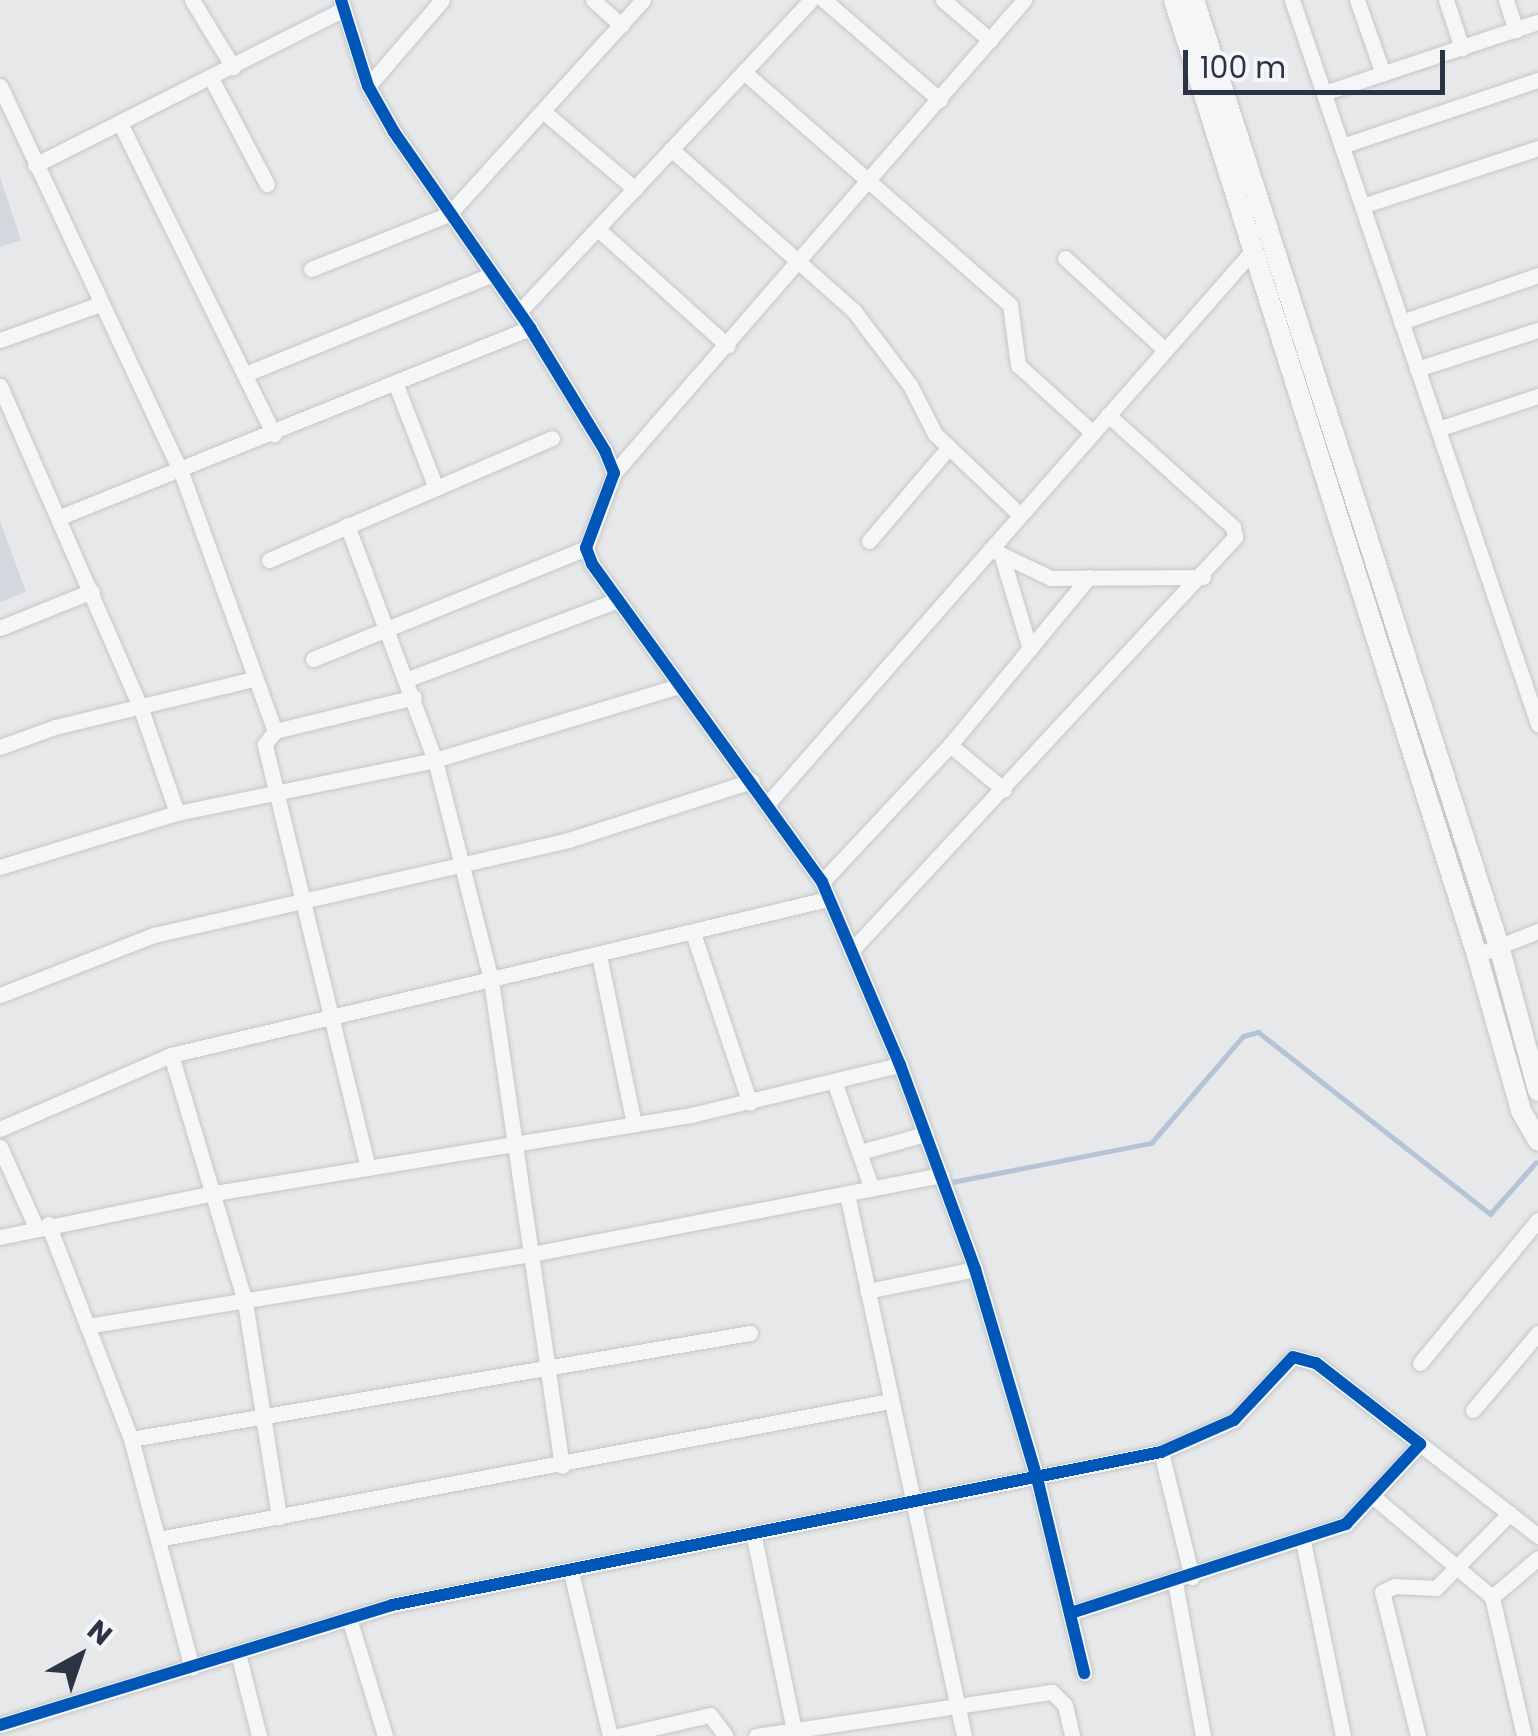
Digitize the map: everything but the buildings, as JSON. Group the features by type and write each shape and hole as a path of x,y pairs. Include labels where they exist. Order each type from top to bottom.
{"street":[{"path":"192,0 233,66"},
{"path":"368,86 442,0"},
{"path":"594,0 620,25"},
{"path":"311,268 449,214 643,0"},
{"path":"824,0 940,100"},
{"path":"943,0 990,40"},
{"path":"313,659 586,548 614,472 728,346 1024,0"},
{"path":"1174,0 1205,64 1500,946 1538,1090"},
{"path":"1194,0 1205,64 1255,248 1477,955 1521,1110 1538,1141"},
{"path":"1292,0 1538,724"},
{"path":"1358,0 1382,74"},
{"path":"1446,0 1462,48"},
{"path":"1506,0 1516,30"},
{"path":"519,312 744,72 804,2"},
{"path":"35,165 211,78 342,4 368,86 449,214 530,328 614,472"},
{"path":"1324,94 1538,22"},
{"path":"744,72 872,180 1010,305 1018,365 1092,433"},
{"path":"211,78 267,184"},
{"path":"1342,146 1538,80"},
{"path":"0,86 97,305 180,472 275,731"},
{"path":"544,112 635,189"},
{"path":"121,125 248,373 274,434"},
{"path":"1362,206 1538,148"},
{"path":"671,149 859,317 910,385 925,422 1020,516"},
{"path":"598,230 728,346"},
{"path":"769,802 996,553 1020,516 1255,248"},
{"path":"1065,258 1165,350"},
{"path":"248,373 493,274"},
{"path":"1402,322 1538,275"},
{"path":"0,340 97,305"},
{"path":"60,517 180,472 530,328"},
{"path":"1417,369 1538,330"},
{"path":"396,385 436,488"},
{"path":"0,386 92,591 141,710 177,813"},
{"path":"1438,429 1538,396"},
{"path":"851,950 1228,549 1233,527 1108,415"},
{"path":"269,560 552,438"},
{"path":"869,541 949,447"},
{"path":"347,525 435,760 491,980 513,1144 551,1367 562,1466"},
{"path":"586,548 616,601 769,802 822,882 900,1065 975,1269 1037,1478 1084,1673"},
{"path":"996,553 1052,578 1203,577"},
{"path":"996,553 1030,649"},
{"path":"822,882 950,746 1089,577"},
{"path":"0,628 92,591"},
{"path":"408,680 616,601"},
{"path":"0,746 55,727 141,710 253,679"},
{"path":"0,867 177,813 435,760 678,686"},
{"path":"368,1168 265,744 275,731 414,697"},
{"path":"950,746 1004,790"},
{"path":"0,995 122,944 304,905 568,840 752,781"},
{"path":"0,1129 171,1055 828,898"},
{"path":"1477,955 1538,931"},
{"path":"692,933 750,1103"},
{"path":"599,955 634,1124"},
{"path":"171,1055 245,1302 279,1517"},
{"path":"0,1237 215,1193 750,1103 900,1065"},
{"path":"835,1084 872,1188"},
{"path":"860,1152 926,1134"},
{"path":"0,1147 42,1226 87,1326 131,1439 192,1668"},
{"path":"87,1326 532,1254 942,1176"},
{"path":"847,1194 964,1736"},
{"path":"1420,1363 1538,1220"},
{"path":"867,1291 975,1269"},
{"path":"131,1439 750,1333"},
{"path":"1473,1410 1538,1333"},
{"path":"0,1725 349,1618 1160,1452 1222,1429 1280,1367 1304,1356 1538,1536"},
{"path":"158,1539 890,1402"},
{"path":"1071,1613 1192,1578 1346,1524 1376,1499 1420,1444"},
{"path":"1160,1452 1192,1578"},
{"path":"1376,1499 1492,1597 1524,1736"},
{"path":"1418,1736 1380,1599 1387,1587 1436,1588 1510,1512"},
{"path":"754,1537 794,1730"},
{"path":"1303,1540 1343,1736"},
{"path":"1492,1597 1538,1558"},
{"path":"570,1572 610,1736"},
{"path":"1175,1582 1202,1736"},
{"path":"349,1618 385,1736"},
{"path":"238,1653 258,1736"},
{"path":"756,1736 794,1730 870,1728 1052,1692 1065,1704 1072,1736"},
{"path":"618,1736 710,1714 726,1736"}],"shaded area":[{"path":"0,177 21,240 0,247"},
{"path":"0,521 26,592 0,602"}],"waterway":[{"path":"952,1182 1151,1143 1243,1036 1258,1032 1490,1214 1536,1162"}],"cycle path":[{"path":"341,0 368,86 394,132 530,328 605,451 614,473 586,548 592,564 822,882 900,1065 975,1269 1037,1478 1084,1673"},
{"path":"0,1725 392,1605 1161,1452 1234,1420 1293,1357 1316,1363 1420,1444 1346,1524 1071,1613"}]}
